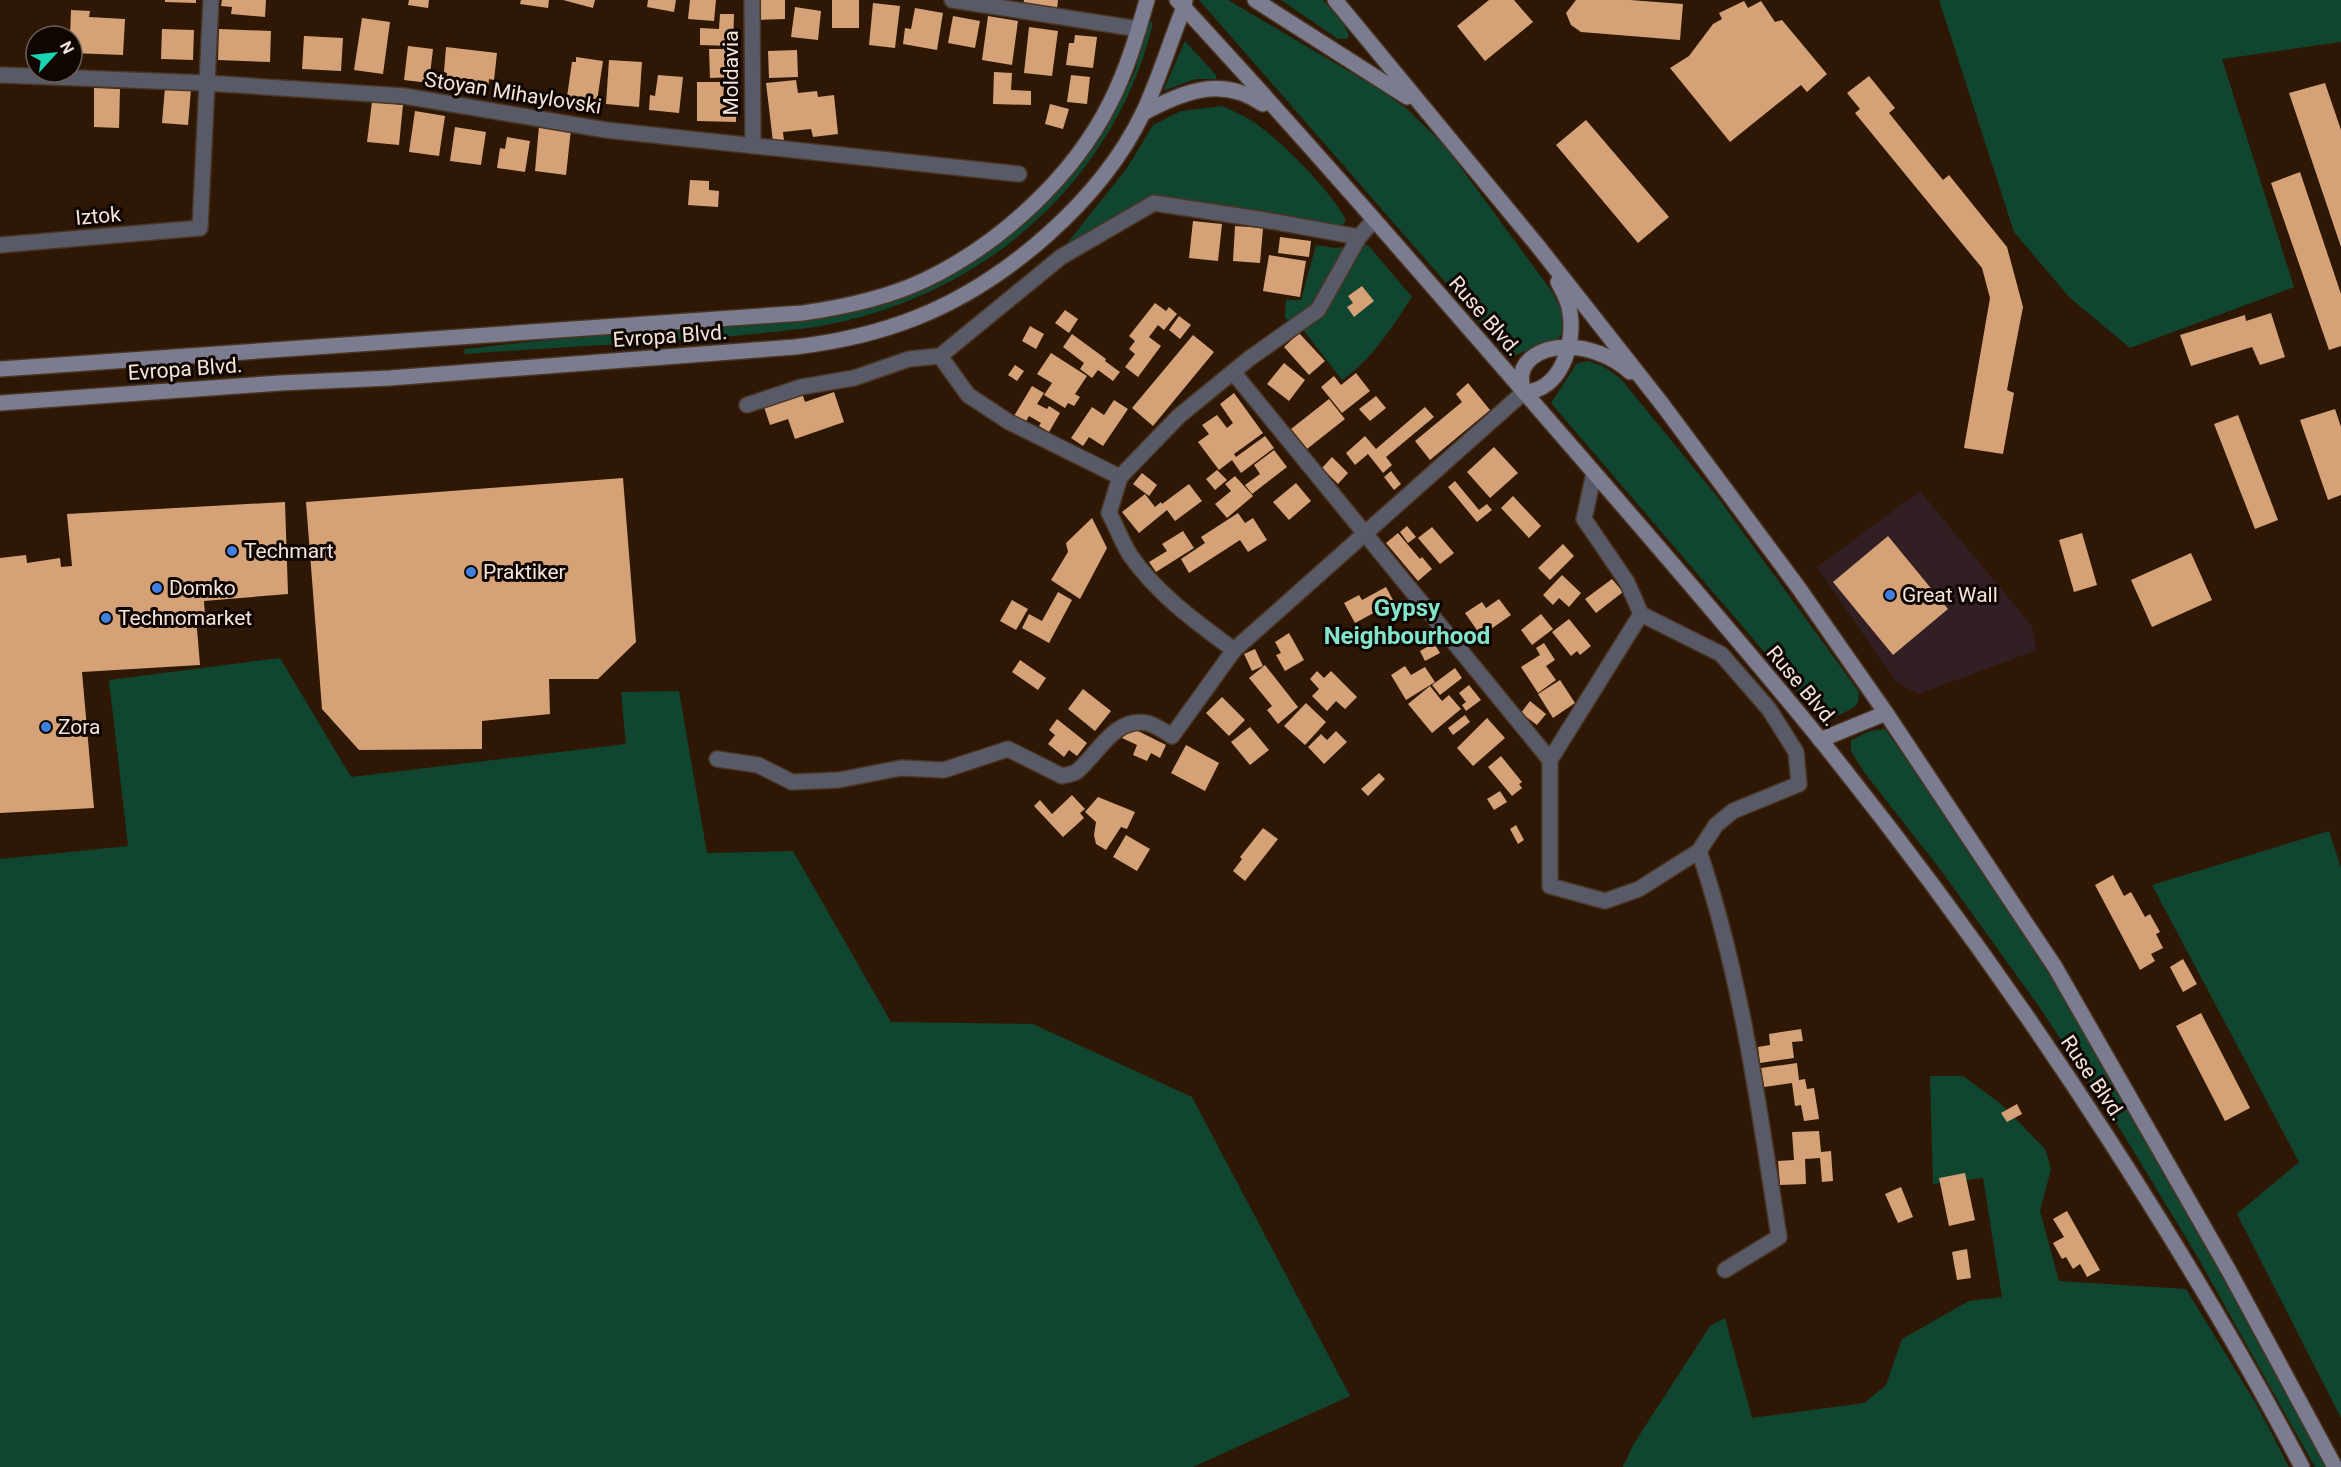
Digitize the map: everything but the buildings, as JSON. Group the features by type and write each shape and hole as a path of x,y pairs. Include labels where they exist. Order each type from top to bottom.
{"main road":[{"name":"Evropa Blvd.","path":"0,369 802,313 866,301 925,280 948,267 1019,217 1039,198 1085,145 1109,105 1122,79 1148,0"},
{"name":"Ruse Blvd.","path":"1256,0 1383,79 1428,114"},
{"name":"Ruse Blvd.","path":"1335,0 1537,245 1662,404 1798,587 1886,713 2055,967 2229,1271 2335,1467"},
{"name":"Evropa Blvd.","path":"0,403 280,383 390,378 795,347 863,335 920,316 943,305 1019,257 1041,240 1097,182 1143,113 1182,2"},
{"name":"Ruse Blvd.","path":"1182,2 1594,473 1820,740 1941,896 2083,1099 2170,1234 2264,1393 2302,1467"},
{"path":"1143,113 1172,98 1202,89 1220,88 1235,90 1251,96 1280,115"},
{"path":"1537,245 1569,304 1571,323 1569,347 1552,380 1540,390 1524,392 1520,373 1526,364 1543,353 1569,347 1600,354 1618,362 1662,404"},
{"path":"1820,740 1886,713"}],"street":[{"path":"206,83 211,0"},
{"name":"Moldavia","path":"752,0 753,146"},
{"path":"952,0 1139,29"},
{"name":"Stoyan Mihaylovski","path":"0,75 206,83 404,96 606,130 1018,174"},
{"name":"Iztok","path":"0,245 200,228 206,83"},
{"path":"747,405 801,387 854,378 909,359 940,356 1061,257 1154,203 1359,237"},
{"path":"1234,650 1198,624 1157,588 1129,553 1109,513 1120,477 1179,416 1233,372 1318,310 1359,237 1374,220"},
{"path":"940,356 968,395 1009,422 1120,477"},
{"path":"1233,372 1550,760"},
{"path":"717,759 758,765 792,782 838,780 902,768 944,770 1008,749 1062,776 1074,773 1109,736 1137,722 1148,723 1172,736 1234,650 1365,536 1524,392"},
{"path":"1594,473 1584,519 1627,582 1641,614 1720,654 1769,709 1796,752 1799,784 1733,811 1716,825 1699,851 1639,890 1605,901 1550,886 1550,760 1641,614"},
{"path":"1699,851 1718,906 1747,1042 1768,1156 1779,1237 1725,1270"}],"shaded area":[{"path":"1920,491 2031,625 2037,650 1919,694 1896,682 1817,567"}],"green space":[{"path":"1199,0 1228,0 1384,92 1407,109 1445,146 1553,293 1564,322 1558,339 1512,356 1509,355"},
{"path":"1281,0 1323,0 1344,25 1349,35 1347,39 1338,39"},
{"path":"1939,0 2341,0 2341,42 2222,59 2294,287 2130,348 2070,298 2014,232"},
{"path":"1149,21 1153,23 1134,81 1107,135 1072,183 1030,226 983,262 931,291 875,313 801,329 676,340 465,354 464,352 465,349 583,336 779,321 870,303 1029,217 1064,184 1100,137 1122,98 1135,71"},
{"path":"1185,41 1216,75 1216,79 1195,79 1163,91"},
{"path":"1223,106 1263,129 1304,166 1339,208 1346,220 1342,227 1160,196 1061,251 1127,168 1153,125 1181,111"},
{"path":"1316,245 1335,248 1368,245 1412,297 1389,332 1363,362 1342,380 1304,331 1285,318 1286,300 1301,300","holes":["1362,286 1374,301 1347,307 1353,303 1348,296"]},
{"path":"1588,361 1603,366 1620,378 1716,495 1859,692 1858,702 1854,707 1828,719 1822,718 1815,711 1551,403 1577,363"},
{"path":"280,658 351,777 626,744 621,692 679,691 707,853 793,851 891,1022 1033,1024 1192,1097 1350,1396 1193,1467 0,1467 0,859 128,846 109,680"},
{"path":"1885,729 1951,823 2092,1041 2287,1389 2326,1467 2315,1467 2197,1256 2122,1132 2038,1005 1940,869 1864,772 1851,751 1851,740 1870,731"},
{"path":"2329,831 2341,868 2341,1418 2237,1214 2299,1162 2152,885"},
{"path":"1930,1076 1963,1076 2001,1104 2045,1149 2051,1169 2040,1211 2059,1281 2186,1289 2258,1407 2289,1467 1623,1467 1633,1445 1710,1326 1725,1318 1752,1418 1864,1403 1886,1385 1902,1339 1969,1301 2002,1297 1983,1178 1933,1184"}],"place":[{"name":"Techmart","path":"232,551"},
{"name":"Praktiker","path":"471,572"},
{"name":"Domko","path":"157,588"},
{"name":"Great Wall","path":"1890,595"},
{"name":"Technomarket","path":"106,618"},
{"name":"Zora","path":"46,727"}],"district":[{"name":"Gypsy Neighbourhood","path":"1407,622"}]}
